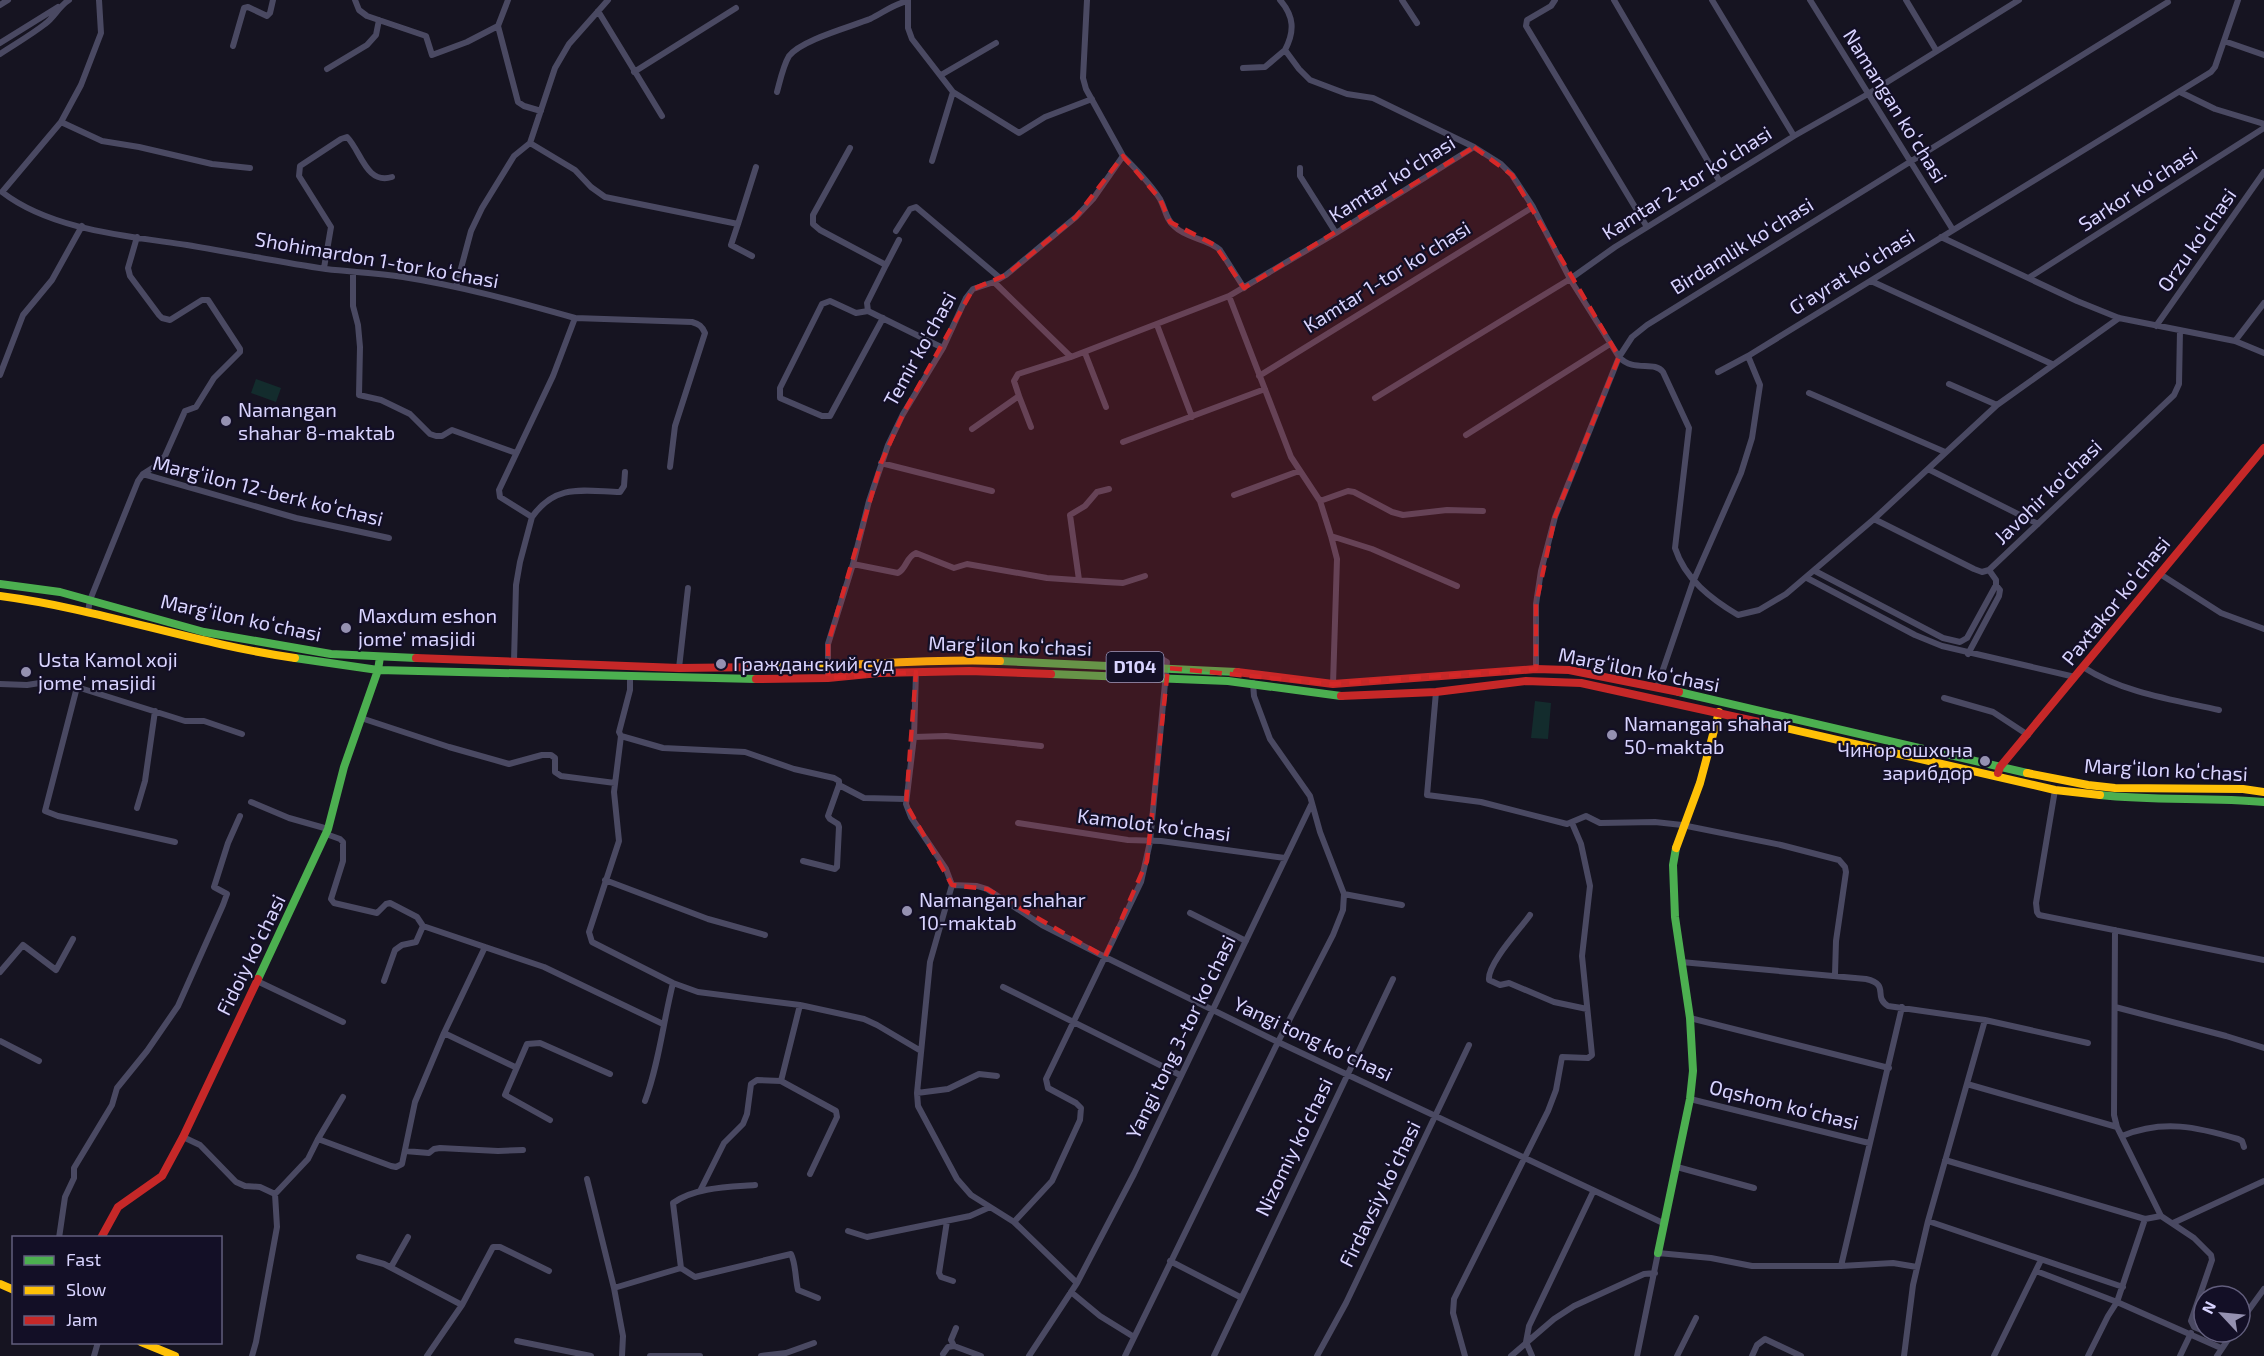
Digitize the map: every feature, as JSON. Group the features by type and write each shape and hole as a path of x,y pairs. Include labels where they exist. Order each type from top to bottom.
{"main road":[{"name":"Paxtakor koʻchasi","path":"1999,772 2264,448"},
{"name":"Margʻilon koʻchasi","path":"0,584 60,592 204,632 331,654 380,657 679,668 828,667 946,659 1250,672 1333,684 1440,678 1536,669 1569,670 1657,687 1999,772 2055,790 2126,798 2234,799 2264,802"},
{"name":"Margʻilon koʻchasi","path":"0,596 46,602 167,633 237,648 378,670 630,678 828,678 879,673 969,671 1253,683 1340,696 1436,692 1526,681 1581,682 1999,772 2097,786 2242,789 2264,792"},
{"name":"Fidoiy koʻchasi","path":"102,1236 118,1207 162,1176 183,1137 327,831 344,767 378,670 380,657"},
{"path":"1658,1253 1677,1167 1693,1071 1690,1018 1675,917 1673,866 1682,825 1700,783 1719,712"},
{"path":"146,1344 175,1356"}],"street":[{"path":"0,5 8,0"},
{"path":"0,43 69,0"},
{"path":"1,194 61,122 81,85 101,33 99,0"},
{"path":"233,46 244,8 248,7 267,16 273,0"},
{"path":"355,0 362,14 426,36 430,54 434,55 498,26"},
{"path":"508,0 498,26 518,102 542,111"},
{"path":"456,287 471,231 482,208 514,156 528,147 555,68 569,44 608,0"},
{"path":"777,92 788,58 793,53 816,39 873,18 894,4 908,0 908,28 912,39 953,92 1019,133 1045,117 1092,99"},
{"path":"1087,0 1083,78 1123,156 1147,181 1160,199 1170,222 1176,229 1215,245 1244,288"},
{"path":"1243,69 1265,67 1285,50 1292,34 1292,20 1289,11 1280,0"},
{"path":"1402,0 1418,23"},
{"path":"1555,0 1551,6 1527,20 1526,26 1647,227"},
{"path":"1614,0 1720,182"},
{"path":"1712,0 1794,136"},
{"name":"Namangan koʻchasi","path":"1809,0 1953,230"},
{"path":"1906,0 1936,50"},
{"path":"2004,0 2008,7"},
{"name":"Kamtar 2-tor koʻchasi","path":"1375,398 1570,279 1647,227 1794,136 1868,94 2019,0"},
{"name":"Gʻayrat koʻchasi","path":"1718,372 1748,356 2211,72 2215,67 2238,0"},
{"name":"Birdamlik koʻchasi","path":"1536,669 1536,604 1541,571 1555,517 1619,357 1632,336 2168,2"},
{"path":"0,54 44,25 57,13 60,6"},
{"path":"634,72 736,8"},
{"path":"598,11 662,116"},
{"path":"327,69 367,45 376,35 379,20"},
{"path":"2224,41 2264,55"},
{"path":"941,75 996,43"},
{"path":"1285,50 1310,80 1347,94 1373,98 1474,147"},
{"path":"932,162 953,92"},
{"path":"2180,92 2215,109 2264,126"},
{"path":"61,122 102,141 212,164 250,168"},
{"name":"Sarkor koʻchasi","path":"2030,278 2264,126"},
{"path":"324,268 331,227 298,176 300,166 347,137 373,175 380,179 392,177"},
{"path":"530,143 574,170 605,197 738,224"},
{"name":"Kamtar koʻchasi","path":"1019,396 1014,381 1017,374 1085,353 1229,296 1474,147 1501,164 1512,175 1533,207 1570,279 1619,357"},
{"path":"850,148 813,215 813,224 820,230 886,265"},
{"name":"Temir ko'chasi","path":"828,678 828,644 881,463 903,414 943,348 966,298 982,284 997,280 1076,216 1094,199 1123,156"},
{"path":"752,256 731,245 756,167"},
{"path":"1300,168 1300,176 1336,233"},
{"name":"Orzu koʻchasi","path":"2156,326 2264,172"},
{"name":"Shohimardon 1-tor koʻchasi","path":"1,194 32,212 56,221 137,237 456,287 575,318 692,322 703,328 705,333 675,426 669,466"},
{"path":"896,231 910,209 916,207 997,280 1071,357"},
{"name":"Kamtar 1-tor koʻchasi","path":"1259,376 1533,207"},
{"path":"0,375 23,315 52,280 82,226"},
{"path":"137,237 128,268 130,276 159,315 171,320 202,300 208,300 240,349 214,378 196,407 185,411 161,462 142,474"},
{"path":"1941,237 2077,301 2119,318 2235,341 2264,353"},
{"path":"868,311 867,303 900,240"},
{"path":"352,272 353,306 360,347 359,395 381,400 410,414 430,434 442,436 452,430 516,453"},
{"path":"1871,281 2052,364"},
{"path":"1229,296 1259,376 1299,471 1320,501 1331,536 1337,559 1333,684"},
{"path":"883,318 830,416 822,416 780,398 780,388 822,304 830,300 856,313 868,311 883,318 943,348"},
{"path":"2235,341 2264,303"},
{"path":"532,517 504,501 499,494 575,318"},
{"path":"1619,357 1634,367 1660,368 1687,421 1689,434 1675,548 1678,558 1693,582 1738,615 1759,610 1807,578 1997,405 2119,318"},
{"path":"1157,325 1192,417"},
{"name":"Javohir ko'chasi","path":"1874,519 1974,569 1982,572 1989,570 2174,395 2178,384 2180,330"},
{"path":"1466,435 1610,344"},
{"path":"1085,353 1106,407"},
{"path":"1657,687 1693,582 1741,473 1752,438 1760,386 1748,356"},
{"path":"1949,384 1997,405"},
{"path":"1123,442 1265,388"},
{"path":"1809,393 1945,452"},
{"path":"972,429 1019,396 1031,427"},
{"path":"881,463 992,491"},
{"path":"1928,469 2038,524"},
{"path":"1234,495 1299,471"},
{"path":"514,661 516,585 532,517 556,494 571,491 620,492 624,486 625,472"},
{"name":"Margʻilon 12-berk koʻchasi","path":"88,612 90,600 142,474 296,518 389,538"},
{"path":"1079,580 1070,515 1085,506 1097,492 1108,489"},
{"path":"1320,501 1348,491 1403,515 1447,510 1483,512"},
{"path":"1331,536 1372,549 1457,586"},
{"path":"852,564 898,573 904,568 910,556 916,553 954,568 967,564 1012,573 1123,583 1145,576"},
{"path":"1968,654 1999,596 2000,590 1989,570"},
{"path":"1815,571 1953,641 1960,642 1967,638 1996,585"},
{"path":"2160,574 2221,613 2264,629"},
{"path":"1807,578 1915,635 1968,654 2075,678"},
{"path":"679,668 688,588"},
{"path":"2084,667 2101,679 2121,686 2219,710"},
{"path":"1014,1222 1052,1181 1082,1113 1076,1103 1048,1088 1046,1083 1072,1022 1141,882 1150,842 1167,668"},
{"path":"916,672 914,737 906,804 911,817 946,869 952,885 930,962 917,1093 918,1106 957,1179 971,1195 1014,1222 1077,1283"},
{"path":"630,678 630,690 619,732 621,736 615,783 614,804 619,841 590,932 592,942 673,983 698,992 800,1005 864,1020 878,1025 921,1051"},
{"path":"0,684 27,685 46,682 77,687 185,721 204,720 242,734"},
{"path":"1125,1356 1278,1042 1333,935 1343,910 1344,894 1320,832 1307,790 1270,739 1254,696 1253,683"},
{"path":"77,687 45,811 58,816 175,842"},
{"path":"1436,692 1428,795 1480,802 1557,822 1572,823 1586,816 1600,823 1654,822 1682,825 1828,856 1842,863 1846,872 1836,941 1834,974"},
{"path":"1944,698 1993,712 2028,735"},
{"path":"137,808 145,781 155,711"},
{"path":"362,718 509,764 542,755 551,755 555,758 555,772 561,776 615,783"},
{"path":"621,736 663,748 745,752 839,781 828,816 839,827 837,867 835,869 803,861"},
{"path":"914,737 946,736 1041,746"},
{"path":"838,785 864,798 906,799"},
{"path":"2055,790 2036,903 2039,915 2264,960"},
{"path":"251,802 327,831 343,842 343,861 331,901 334,903 377,913 390,903 417,917 423,926 570,978 663,1024"},
{"name":"Yangi tong 3-tor koʻchasi","path":"1029,1356 1077,1283 1134,1174 1312,804"},
{"path":"59,1236 65,1197 74,1178 74,1168 112,1105 117,1088 147,1051 178,1006 223,905 226,894 214,887 228,843 240,816"},
{"name":"Kamolot koʻchasi","path":"1018,822 1128,840 1286,858"},
{"path":"1465,1356 1452,1305 1553,1098 1562,1057 1588,1058 1592,1055 1582,942 1590,886 1581,844 1572,823"},
{"path":"605,880 708,919 765,935"},
{"name":"Yangi tong koʻchasi","path":"952,885 977,886 987,889 1042,925 1104,957 1593,1192 1663,1223"},
{"path":"1344,894 1402,905"},
{"path":"1190,913 1246,941"},
{"path":"1530,915 1518,927 1490,972 1489,980 1500,985 1509,983 1554,1002 1587,1009"},
{"path":"384,981 395,950 402,945 416,942 423,926"},
{"path":"2115,930 2114,1114 2117,1127 2161,1215 2211,1255 2212,1260 2204,1284"},
{"path":"0,972 23,945 56,970 73,939"},
{"path":"318,1139 396,1167 402,1164 415,1102 485,947"},
{"path":"1681,962 1834,974 1876,981 1884,1004 1985,1020 2088,1043"},
{"name":"Nizomiy koʻchasi","path":"1214,1356 1240,1297 1393,979"},
{"path":"257,981 343,1022"},
{"path":"645,1101 655,1072 673,983"},
{"path":"1003,987 1180,1076"},
{"path":"781,1081 800,1005"},
{"name":"Oqshom koʻchasi","path":"1841,1266 1902,1007"},
{"path":"2115,1007 2226,1035 2264,1048"},
{"path":"1690,1018 1889,1068"},
{"path":"1904,1356 1908,1316 1928,1221 1985,1020"},
{"path":"444,1034 516,1067"},
{"path":"0,1041 39,1061"},
{"path":"550,1120 505,1095 527,1044 540,1043 610,1074"},
{"name":"Firdavsiy koʻchasi","path":"1317,1356 1346,1303 1469,1045"},
{"path":"917,1093 948,1089 979,1074 997,1076"},
{"path":"700,1191 724,1143 743,1124 747,1114 751,1084 757,1080 781,1081 836,1112 837,1117 810,1174"},
{"path":"1967,1084 2117,1127"},
{"path":"252,1356 277,1227 275,1194 308,1159 343,1097"},
{"name":"Oqshom koʻchasi","path":"1690,1099 1869,1143"},
{"path":"2122,1136 2151,1126 2193,1127 2238,1139 2242,1141 2244,1148"},
{"path":"183,1137 200,1145 236,1182 245,1186 260,1187 275,1194"},
{"path":"405,1151 429,1153 440,1148 524,1150"},
{"path":"1945,1160 2145,1219 2161,1215"},
{"path":"1677,1167 1754,1188"},
{"path":"587,1179 614,1288 623,1335 622,1356"},
{"path":"2173,1223 2264,1181"},
{"path":"681,1268 673,1203 700,1191 755,1185"},
{"path":"1532,1356 1526,1342 1534,1313 1593,1192"},
{"path":"848,1231 867,1237 970,1216 990,1207"},
{"path":"2088,1356 2108,1316 2118,1302 2145,1219"},
{"path":"947,1221 939,1273 940,1277 953,1281"},
{"path":"1928,1221 2123,1287"},
{"path":"391,1267 408,1237"},
{"path":"427,1356 462,1305 495,1246 549,1271"},
{"path":"1638,1356 1658,1253 1711,1258 1752,1266 1841,1266 1893,1263 1917,1267"},
{"path":"614,1288 681,1268 695,1277 791,1254 798,1290 818,1298"},
{"path":"359,1257 391,1267 462,1305"},
{"path":"1994,1356 2041,1260"},
{"path":"1170,1261 1240,1297"},
{"path":"2036,1271 2118,1302 2221,1348"},
{"path":"1511,1356 1554,1319 1574,1306 1644,1274 1654,1273"},
{"path":"2252,1305 2264,1288"},
{"path":"1071,1292 1100,1316 1134,1337"},
{"path":"1677,1356 1696,1318"},
{"path":"954,1346 951,1340 956,1328"},
{"path":"2180,1356 2191,1333"},
{"path":"1752,1356 1757,1345 1765,1339 1802,1356"},
{"path":"517,1341 591,1356"},
{"path":"761,1356 786,1353 814,1343"},
{"path":"2217,1356 2224,1344"},
{"path":"943,1354 948,1347 954,1346 981,1356"},
{"path":"650,1356 700,1356"}],"highlighted area":[{"path":"1474,147 1512,175 1619,357 1555,517 1536,604 1536,669 1333,684 1168,668 1147,861 1105,957 987,889 952,885 906,804 916,672 828,678 828,644 881,463 903,414 973,289 1006,275 1076,217 1123,156 1160,199 1170,222 1215,245 1244,288"}],"green space":[{"path":"256,379 281,388 276,402 251,393"},
{"path":"1535,701 1551,703 1548,739 1531,738"}],"traffic: fast":[{"path":"0,584 60,592 204,632 331,654 416,658"},
{"path":"258,979 328,829 344,767 378,670 380,657"},
{"path":"295,658 378,670 756,679"},
{"path":"1000,661 1237,672"},
{"path":"1051,674 1228,681 1341,696"},
{"path":"1679,692 2027,773"},
{"path":"2100,795 2264,802"},
{"path":"1658,1253 1690,1099 1693,1071 1690,1018 1675,917 1673,865 1676,848"}],"traffic: slow":[{"path":"0,596 74,609 221,644 295,658"},
{"path":"773,667 1000,661"},
{"path":"1676,848 1700,783 1719,712"},
{"path":"1777,726 2055,790 2100,795"},
{"path":"2027,773 2115,788 2243,789 2264,792"},
{"path":"0,1284 12,1289"},
{"path":"146,1344 175,1356"}],"traffic: jam":[{"path":"1998,773 2000,767 2264,448"},
{"path":"416,658 679,668 773,667"},
{"path":"1237,672 1333,684 1536,669 1569,670 1679,692"},
{"path":"756,679 969,671 1051,674"},
{"path":"1341,696 1436,692 1526,681 1581,683 1777,726"},
{"path":"102,1236 118,1207 162,1176 258,979"}],"place":[{"name":"Namangan shahar 8-maktab","path":"226,421"},
{"name":"Maxdum eshon jome’ masjidi","path":"346,628"},
{"name":"Гражданский суд","path":"721,664"},
{"name":"Usta Kamol xoji jome' masjidi","path":"26,672"},
{"name":"Namangan shahar 50-maktab","path":"1612,735"},
{"name":"Чинор ошхона зарибдор","path":"1985,761"},
{"name":"Namangan shahar 10-maktab","path":"907,911"}]}
